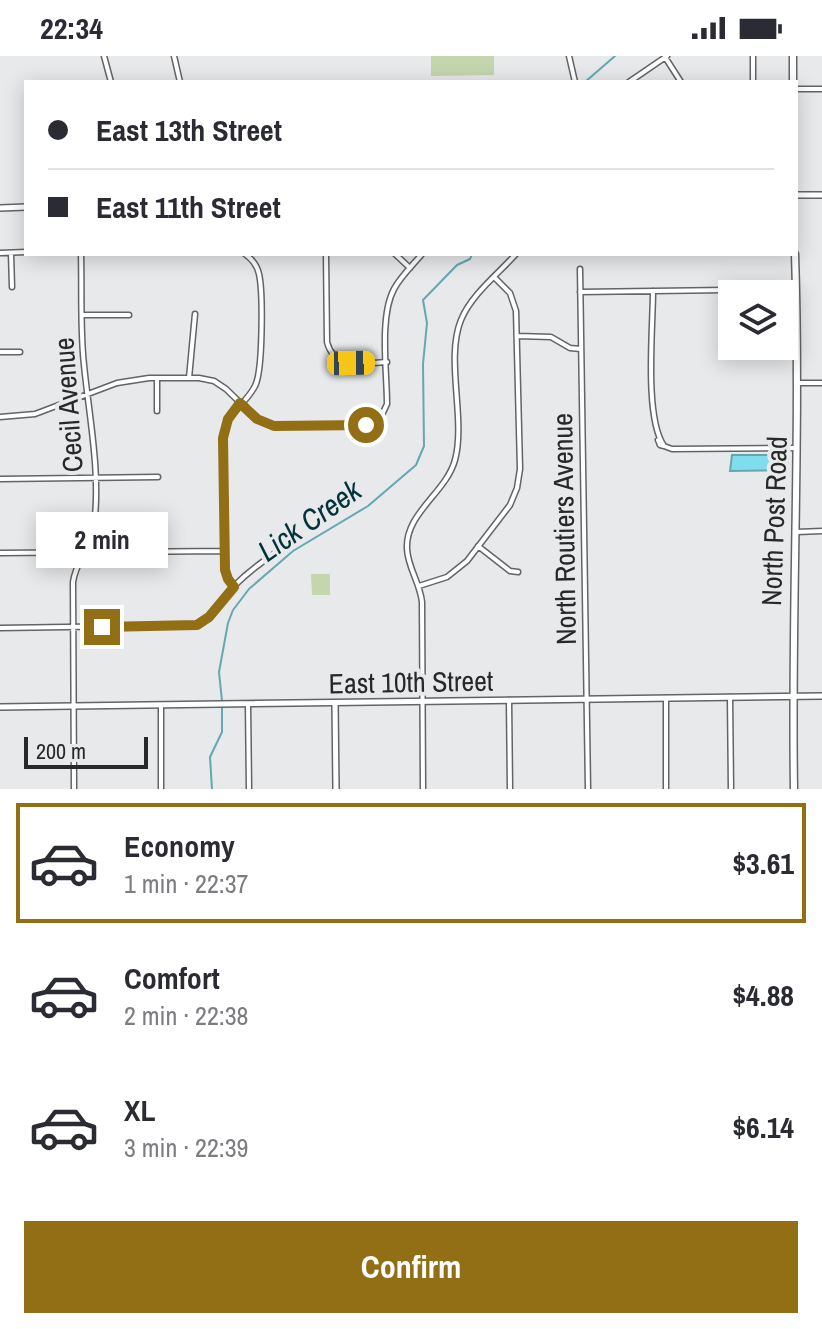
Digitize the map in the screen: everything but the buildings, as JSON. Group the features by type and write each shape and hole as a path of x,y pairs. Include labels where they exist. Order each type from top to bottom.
{"main road":[{"path":"793,56 793,80"},
{"path":"798,195 822,195"},
{"path":"0,208 24,207"},
{"name":"North Post Road","path":"795,256 796,280"},
{"name":"North Post Road","path":"794,789 798,360"},
{"name":"East 10th Street","path":"0,707 822,696"},
{"path":"335,703 336,789"}],"street":[{"path":"104,56 110,80"},
{"path":"174,56 180,80"},
{"path":"569,56 575,80"},
{"path":"753,56 753,80"},
{"path":"632,80 666,57 680,80"},
{"path":"798,89 822,89"},
{"path":"0,253 24,252"},
{"path":"11,253 12,287"},
{"name":"Cecil Avenue","path":"74,789 73,581 94,526 93,434 83,359 81,256"},
{"path":"234,587 226,576 224,432 230,415 255,387 261,370 260,279 256,266 248,256"},
{"path":"326,256 327,342 330,351 343,362 387,362"},
{"path":"397,256 410,268"},
{"path":"0,417 35,414 117,383 189,378 217,383 257,419 277,426 365,426 377,421 387,406 388,303 397,284 420,256"},
{"path":"423,789 422,602 409,561 407,540 414,521 446,480 455,459 456,343 459,327 468,307 514,256"},
{"name":"North Routiers Avenue","path":"580,269 588,789"},
{"path":"419,586 452,574 463,565 510,505 519,480 514,300 507,288 495,278"},
{"path":"580,292 718,290"},
{"path":"653,291 651,368 658,440 672,449 798,448"},
{"path":"189,378 195,314"},
{"path":"82,315 129,315"},
{"path":"517,336 551,337 570,348 581,349"},
{"path":"0,352 20,352"},
{"path":"157,378 157,411"},
{"path":"798,383 822,383"},
{"path":"0,479 158,477"},
{"path":"797,532 822,531"},
{"path":"0,628 191,626 201,623 234,587 271,556 297,541"},
{"path":"478,546 509,571 518,572"},
{"path":"0,553 225,551"},
{"path":"730,697 731,789"},
{"path":"666,698 666,789"},
{"path":"509,700 510,789"},
{"path":"248,704 249,789"},
{"path":"161,705 161,789"}],"green space":[{"path":"431,56 494,56 494,75 431,76"},
{"path":"311,574 330,574 330,595 312,595"}],"water":[{"path":"732,455 785,455 788,461 786,470 730,471"}],"waterway":[{"name":"Lick Creek","path":"587,80 615,56"},
{"name":"Lick Creek","path":"222,701 219,672 228,623 233,610 249,589 293,551 368,506 416,465 424,446 423,364 427,323 423,300 457,265 471,256"},
{"name":"Lick Creek","path":"212,789 210,757 222,732 222,708"}],"route":[{"path":"102,627 197,625 209,617 234,587 225,570 223,438 228,419 240,403 257,419 274,426 366,425"}]}
